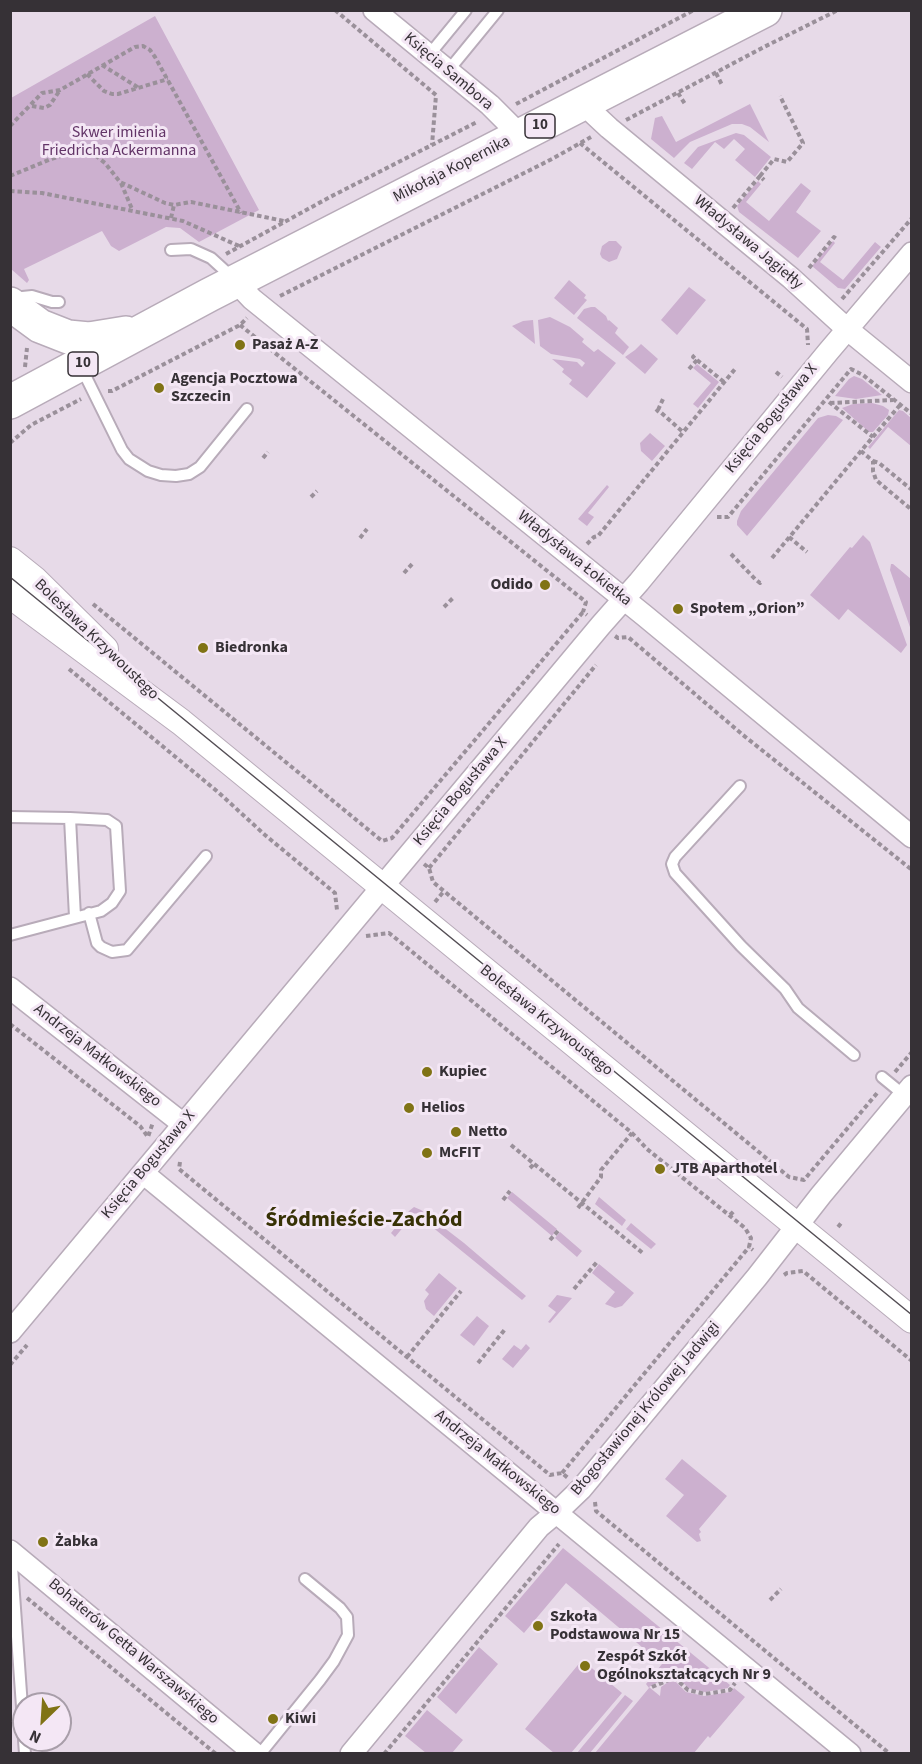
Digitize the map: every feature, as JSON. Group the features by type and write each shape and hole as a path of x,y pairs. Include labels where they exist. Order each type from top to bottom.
{"main road":[{"name":"Mikołaja Kopernika","path":"153,324 226,271 517,137 587,102 727,24 765,10"},
{"name":"10","path":"10,304 40,327 76,338 103,338 153,324"},
{"name":"10","path":"10,402 87,379 153,324"}],"street":[{"name":"Księcia Sambora","path":"374,10 490,105 511,126 517,137"},
{"name":"Władysława Jagiełły","path":"587,102 594,114 609,128 791,278 847,329 912,382"},
{"name":"Księcia Bogusława X","path":"10,1332 183,1124 359,929 382,887 912,253"},
{"name":"Władysława Łokietka","path":"226,271 252,299 602,581 912,837"},
{"name":"Bolesława Krzywoustego","path":"10,560 35,580 181,722"},
{"name":"Bolesława Krzywoustego","path":"10,595 181,722 912,1320"},
{"name":"Andrzeja Małkowskiego","path":"10,988 183,1124"},
{"name":"Błogosławionej Królowej Jadwigi","path":"351,1754 539,1527 581,1489 758,1277 908,1091"},
{"name":"Andrzeja Małkowskiego","path":"143,1173 850,1754"},
{"name":"Bohaterów Getta Warszawskiego","path":"10,1551 255,1754"}],"lane":[{"path":"429,56 466,10"},
{"path":"448,71 498,10"},
{"path":"171,250 191,249 226,271"},
{"path":"10,298 32,296 59,302"},
{"path":"87,379 122,450 129,459 148,471 161,475 189,474 200,467 247,409"},
{"path":"10,577 145,687"},
{"path":"10,588 107,667"},
{"path":"740,786 675,857 672,864 675,873 741,946 785,989 798,1008 854,1055"},
{"path":"10,817 107,820 116,826 120,891 107,908 10,936"},
{"path":"70,818 75,917"},
{"path":"89,914 97,944 112,952 127,950 206,856"},
{"path":"884,1079 908,1091"},
{"path":"10,1551 21,1692"},
{"path":"260,1754 320,1680 334,1661 348,1635 347,1617 340,1608 305,1579"}],"path":[{"path":"335,10 436,95 432,145"},
{"path":"515,105 694,10"},
{"path":"620,122 838,10"},
{"path":"10,126 32,106 42,93 60,90 135,47 143,46 150,50 168,80 241,213"},
{"path":"102,65 139,88"},
{"path":"716,73 722,85"},
{"path":"87,74 105,91 112,94 168,80"},
{"path":"32,106 44,108 50,105 60,90"},
{"path":"678,93 685,104"},
{"path":"731,210 774,159 787,162 803,143 780,96"},
{"path":"226,271 240,247 284,221 477,122"},
{"path":"274,300 601,131"},
{"path":"580,143 612,172 807,329 808,335"},
{"path":"10,176 51,159 83,152 96,156 105,163 120,182 132,210"},
{"path":"760,176 764,180"},
{"path":"120,182 165,203 174,205 191,202 284,221"},
{"path":"10,191 42,193 171,218 183,221 240,247"},
{"path":"171,218 174,205"},
{"path":"806,271 834,237 838,240"},
{"path":"10,442 87,379 112,391 240,325 247,318"},
{"path":"240,325 586,602"},
{"path":"26,372 25,359 28,344"},
{"path":"696,354 693,357 724,382"},
{"path":"689,369 697,360"},
{"path":"585,547 594,537 598,536 735,369"},
{"path":"711,524 717,516 728,517 851,369 863,375 912,414"},
{"path":"776,372 782,377"},
{"path":"663,399 657,411 683,432"},
{"path":"825,400 873,437"},
{"path":"830,403 894,400"},
{"path":"772,558 900,405"},
{"path":"861,451 912,490"},
{"path":"263,458 268,452"},
{"path":"873,461 876,480 912,510"},
{"path":"884,468 888,463"},
{"path":"311,497 317,491"},
{"path":"360,538 367,529"},
{"path":"789,537 807,552"},
{"path":"731,554 760,584 762,581"},
{"path":"404,573 413,563"},
{"path":"552,585 556,579"},
{"path":"92,603 382,841 393,838 583,612 586,602 602,581"},
{"path":"444,607 454,597"},
{"path":"583,612 618,638 628,638 658,662 743,735 910,869 904,873"},
{"path":"603,657 429,868 433,882 789,1177 804,1180 884,1079 912,1052"},
{"path":"653,668 658,662"},
{"path":"64,665 218,792 265,835 335,893 337,911 359,929 391,934 632,1133 647,1149 746,1228 751,1238 751,1249 562,1473 550,1476 454,1393 406,1357 179,1169 179,1163 186,1154"},
{"path":"807,794 811,789"},
{"path":"359,929 360,944"},
{"path":"10,1024 140,1126 148,1137 153,1122 164,1109"},
{"path":"578,1208 601,1177 601,1170 632,1133"},
{"path":"511,1145 644,1254"},
{"path":"530,1168 534,1164"},
{"path":"769,1170 774,1164"},
{"path":"503,1200 510,1191"},
{"path":"730,1215 734,1210"},
{"path":"838,1227 842,1222"},
{"path":"550,1240 558,1231"},
{"path":"616,1239 620,1234"},
{"path":"574,1289 597,1263"},
{"path":"777,1282 787,1273 804,1269 912,1361"},
{"path":"778,1272 783,1275"},
{"path":"406,1357 461,1291"},
{"path":"478,1363 506,1328"},
{"path":"10,1365 20,1358 32,1339"},
{"path":"562,1473 595,1500 597,1511 890,1754"},
{"path":"384,1754 559,1545 539,1527"},
{"path":"14,1587 216,1754"},
{"path":"770,1600 781,1589"},
{"path":"652,1687 671,1678 677,1680 688,1690 705,1694 730,1690 735,1683"}],"green space":[{"name":"Skwer imienia Friedricha Ackermanna","path":"155,16 259,210 199,242 180,228 166,227 119,251 111,246 102,231 24,269 29,280 27,283 11,269 11,98"},
{"path":"750,104 769,142 750,127 732,124 690,142 674,158 651,139 655,118 662,116 676,142"},
{"path":"736,133 744,135 771,157 755,177 735,160 745,149 734,139 724,149 715,142 692,169 684,163 698,147"},
{"path":"758,181 761,184 746,202 769,221 801,183 811,191 796,212 821,231 798,258 739,212 737,206"},
{"path":"609,241 616,241 622,247 617,259 609,262 600,254 602,246"},
{"path":"833,241 835,243 820,262 843,280 875,242 881,247 845,289 838,288 812,266"},
{"path":"569,280 586,295 584,298 587,300 574,315 554,298"},
{"path":"689,287 706,300 677,335 661,320"},
{"path":"595,307 618,328 615,333 629,347 623,355 577,318 584,309"},
{"path":"550,317 570,327 594,352 598,349 616,363 587,398 569,384 572,380 552,359 577,362 582,367 585,363 580,359 551,354 540,346 538,320"},
{"path":"533,320 535,344 512,326"},
{"path":"641,344 658,359 645,374 625,357"},
{"path":"697,364 719,382 698,408 693,404 711,383 693,368"},
{"path":"854,376 862,379 882,395 856,399 835,396"},
{"path":"872,403 889,410 888,415 873,432 869,432 842,408 853,404"},
{"path":"899,410 911,418 911,446 888,427 870,449 868,447"},
{"path":"828,415 843,420 747,536 737,525 741,511 818,418"},
{"path":"650,433 665,446 652,461 641,451 640,443"},
{"path":"607,485 609,487 588,513 594,517 587,526 578,519"},
{"path":"863,535 870,542 907,645 901,653 848,609 839,620 810,595"},
{"path":"891,564 911,579 911,630 890,570"},
{"path":"512,1192 557,1229 552,1236 507,1198"},
{"path":"599,1197 626,1220 622,1226 595,1204"},
{"path":"414,1207 464,1243 526,1296 522,1300 415,1213 395,1237 391,1233"},
{"path":"631,1223 656,1244 651,1249 626,1229"},
{"path":"560,1232 582,1251 577,1257 555,1238"},
{"path":"599,1264 634,1293 622,1306 615,1308 605,1304 615,1292 592,1273"},
{"path":"439,1273 457,1288 434,1316 426,1309 424,1301 429,1294 425,1290"},
{"path":"557,1295 572,1298 550,1323 548,1322 556,1312 548,1306"},
{"path":"477,1316 489,1326 474,1346 460,1335"},
{"path":"526,1344 530,1348 513,1368 502,1359 514,1345 521,1350"},
{"path":"682,1459 727,1496 699,1529 701,1541 697,1542 666,1516 684,1495 665,1479"},
{"path":"563,1548 730,1685 728,1688 705,1692 688,1688 679,1678 671,1675 649,1687 660,1696 661,1687 671,1680 686,1692 704,1696 731,1692 734,1688 745,1697 694,1753 595,1753 649,1688 646,1684 662,1664 566,1583 524,1633 505,1616"},
{"path":"479,1647 498,1664 456,1714 437,1697"},
{"path":"582,1660 622,1693 571,1753 554,1753 525,1729"},
{"path":"625,1695 633,1701 590,1753 577,1753"},
{"path":"427,1710 463,1740 452,1753 426,1753 405,1736"}],"tram line":[{"path":"10,577 912,1315"}],"place":[{"name":"Pasaż A-Z","path":"240,345"},
{"name":"Agencja Pocztowa Szczecin","path":"159,388"},
{"name":"Odido","path":"545,585"},
{"name":"Społem „Orion”","path":"678,609"},
{"name":"Biedronka","path":"203,648"},
{"name":"Kupiec","path":"427,1072"},
{"name":"Helios","path":"409,1108"},
{"name":"Netto","path":"456,1132"},
{"name":"McFIT","path":"427,1153"},
{"name":"JTB Aparthotel","path":"660,1169"},
{"name":"Żabka","path":"43,1542"},
{"name":"Szkoła Podstawowa Nr 15","path":"538,1626"},
{"name":"Zespół Szkół Ogólnokształcących Nr 9","path":"585,1666"},
{"name":"Kiwi","path":"273,1719"}],"district":[{"name":"Śródmieście-Zachód","path":"364,1221"}]}
